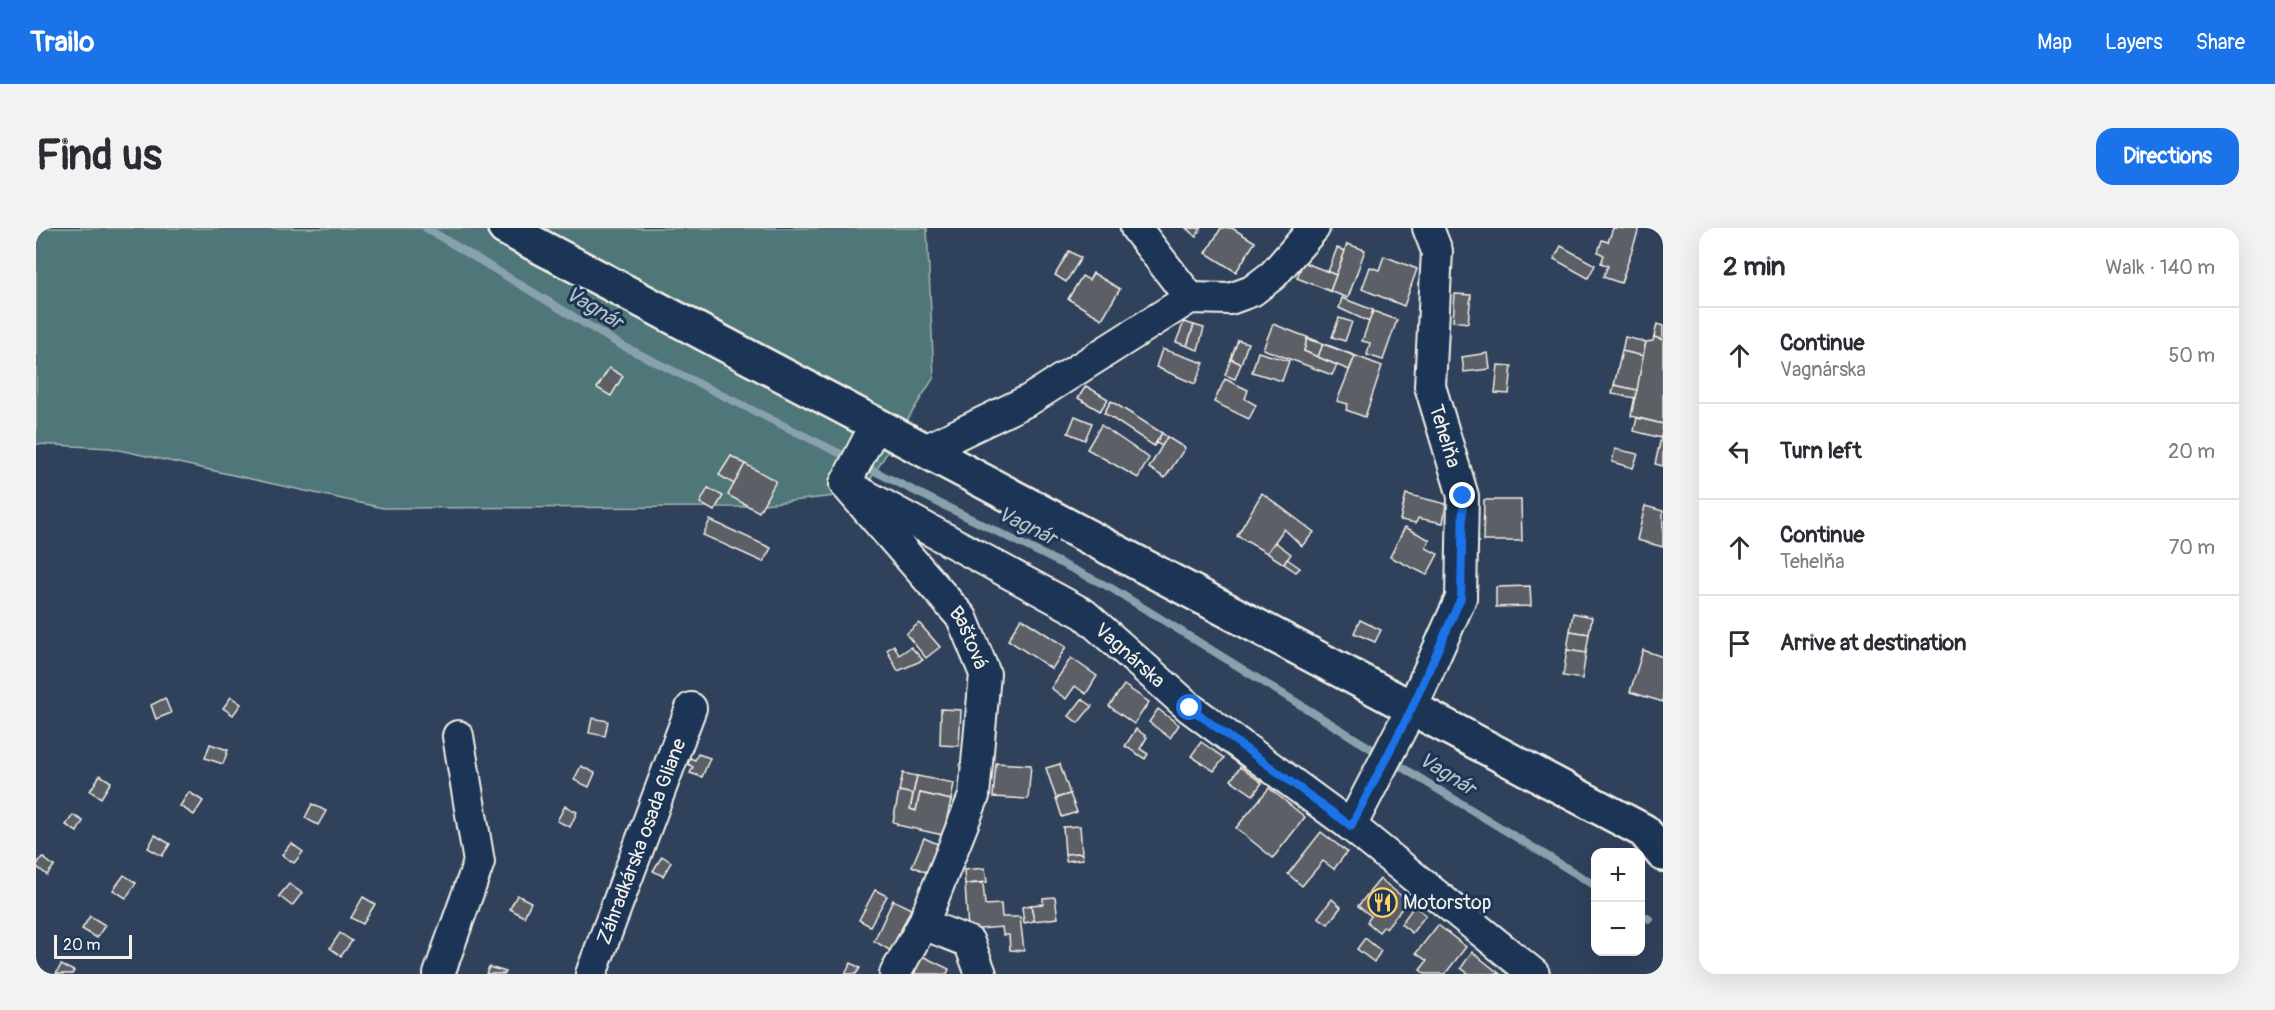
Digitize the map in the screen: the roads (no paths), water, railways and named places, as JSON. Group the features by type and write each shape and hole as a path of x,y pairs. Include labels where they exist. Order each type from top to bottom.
{"street":[{"path":"504,228 859,456 925,450 1029,400 1190,298 1230,298 1252,291 1273,275 1314,228"},
{"path":"1136,228 1190,298"},
{"name":"Tehelňa","path":"1351,826 1411,710 1461,598 1463,496 1430,386 1437,251 1428,228"},
{"path":"925,450 1657,839"},
{"name":"Vagnárska","path":"859,456 1084,614 1190,708 1351,826 1534,974"},
{"name":"Baštová","path":"859,456 962,618 985,674 974,796 923,924 895,974"},
{"name":"Záhradkárska osada Gliane","path":"591,974 691,708"},
{"path":"439,974 479,862 458,736"},
{"path":"923,924 969,942 981,974"}],"waterway":[{"name":"Vagnár","path":"426,228 619,344 851,459"},
{"name":"Vagnár","path":"862,465 1111,588 1380,754"},
{"name":"Vagnár","path":"1390,760 1591,883"},
{"name":"Vagnár","path":"1645,917 1649,919"}],"place":[{"name":"Motorstop","path":"1382,902"}]}
